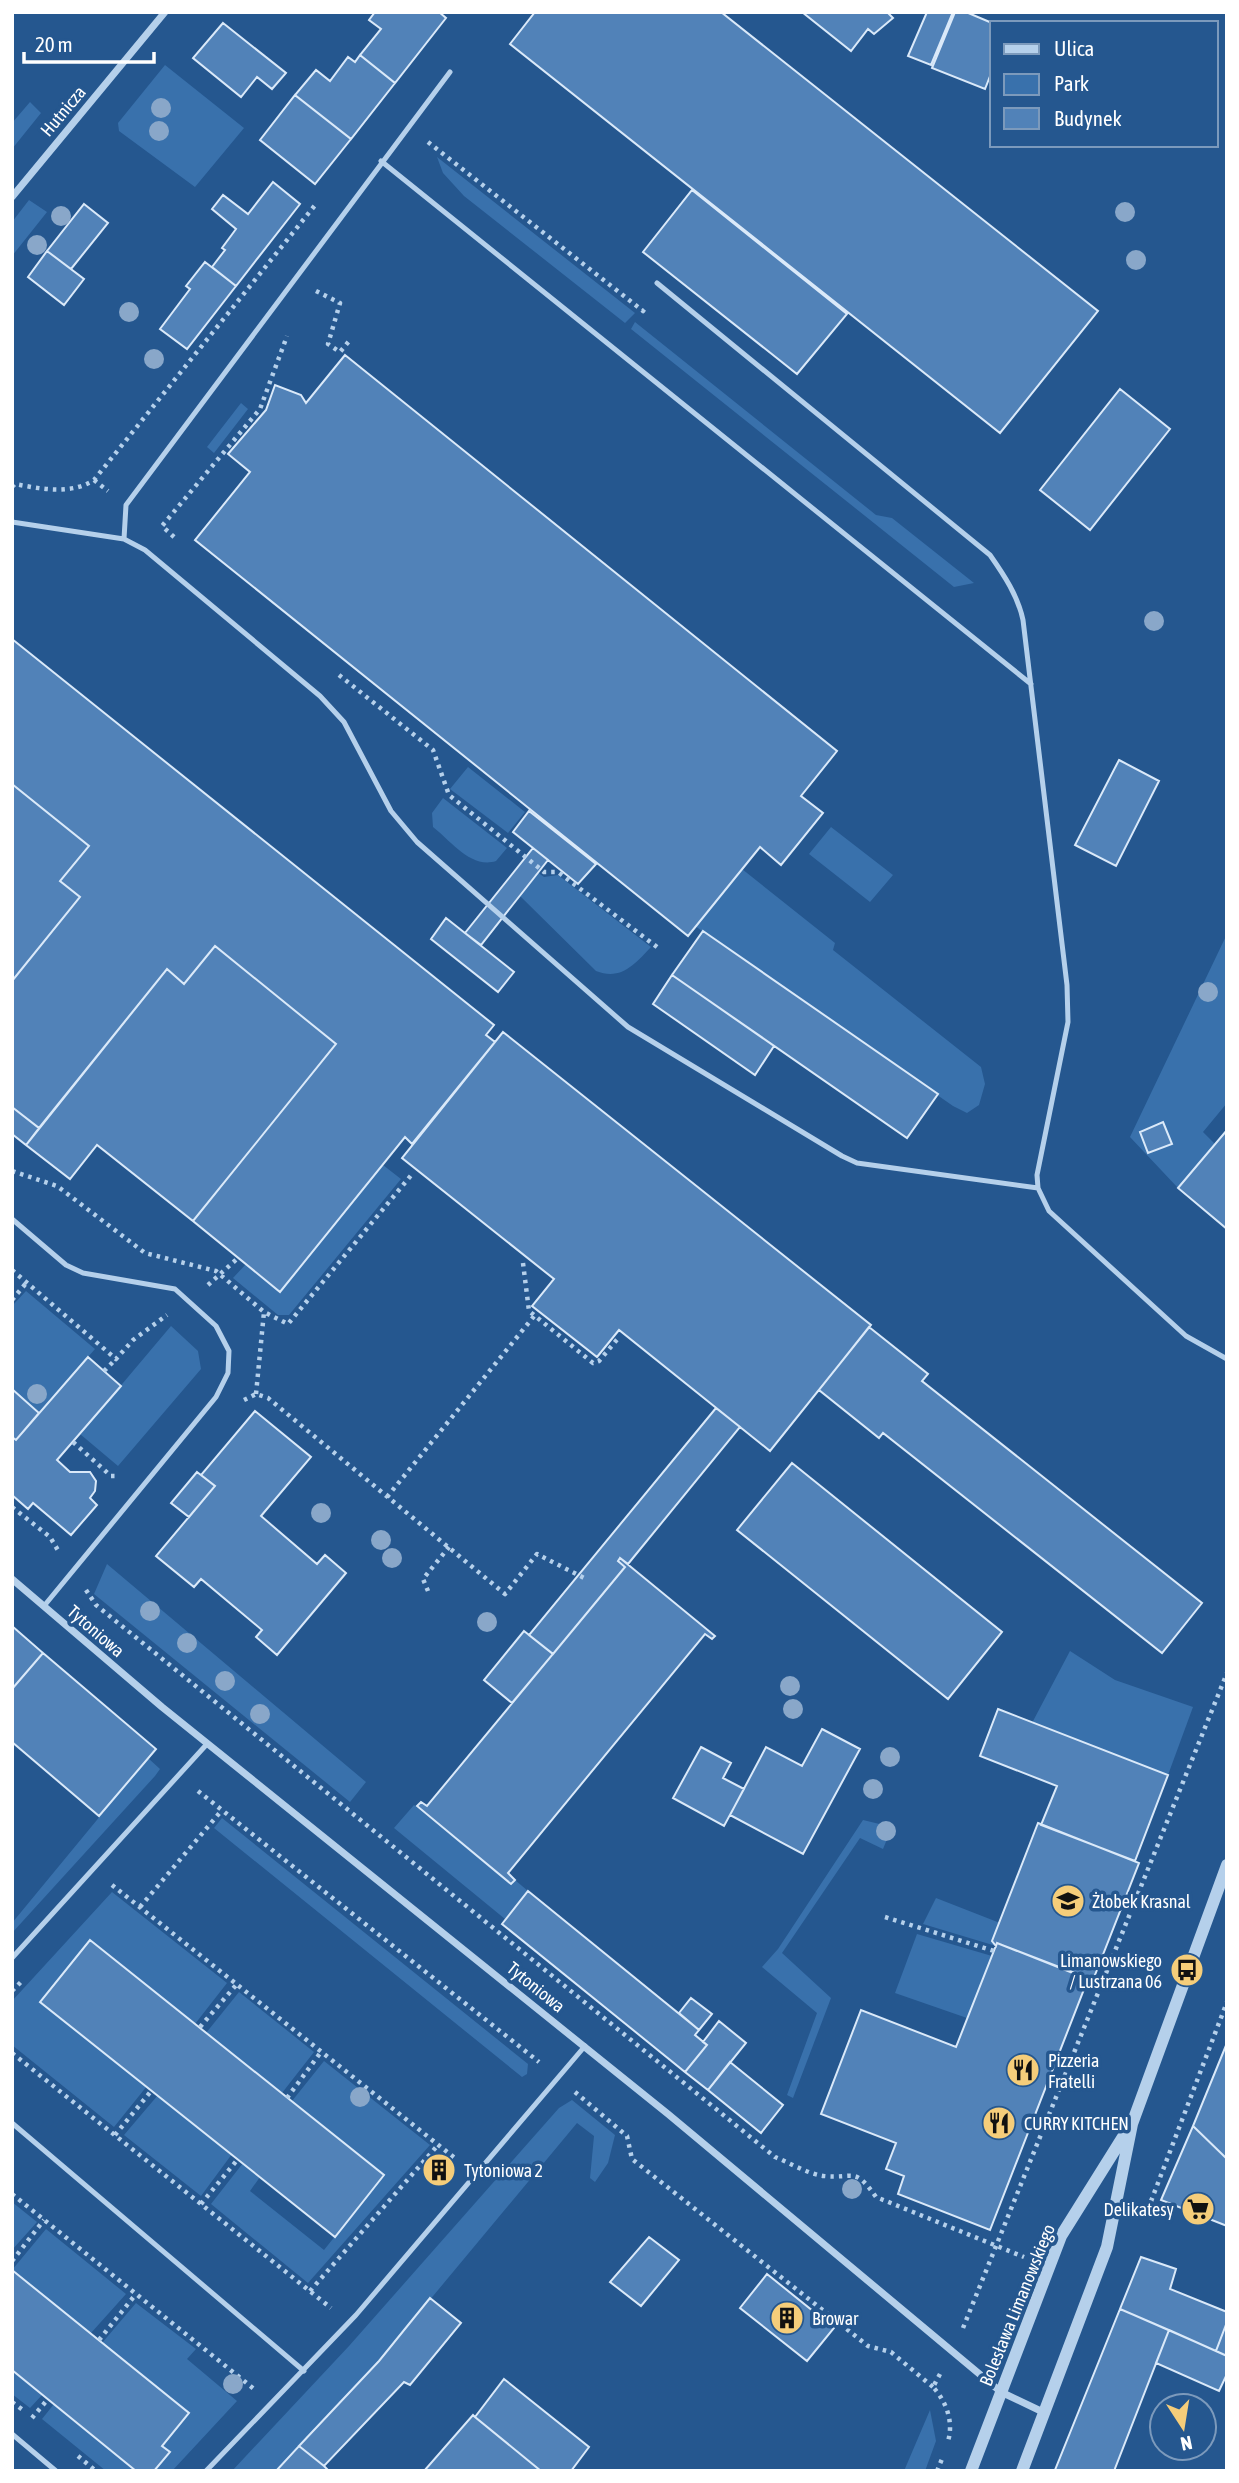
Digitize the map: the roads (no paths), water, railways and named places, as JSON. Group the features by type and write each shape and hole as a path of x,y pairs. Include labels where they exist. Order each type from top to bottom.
{"street":[{"name":"Hutnicza","path":"12,197 166,12"},
{"name":"Tytoniowa","path":"12,1579 207,1744 585,2046 954,2350 1001,2392 1045,2413"},
{"name":"Bolesława Limanowskiego","path":"1023,2471 1107,2247 1132,2124 1227,1865"},
{"name":"Bolesława Limanowskiego","path":"971,2471 1061,2236 1132,2124"}],"lane":[{"path":"124,539 126,505 450,72"},
{"path":"382,161 1031,684"},
{"path":"657,283 990,555 1020,606 1067,985 1068,1022 1037,1175 1038,1188 1049,1211 1186,1336 1227,1359"},
{"path":"12,522 124,539 145,550 320,696 344,722 391,811 417,842 628,1027 857,1163 1038,1188"},
{"path":"12,1219 74,1269 94,1277 167,1286 216,1326 224,1339 230,1362 224,1384 44,1606"},
{"path":"12,1958 207,1744"},
{"path":"206,2471 349,2323 585,2046"},
{"path":"12,2123 304,2371"},
{"path":"12,2434 56,2471"}],"place":[{"name":"Żłobek Krasnal","path":"1068,1901"},
{"name":"Limanowskiego / Lustrzana 06","path":"1187,1970"},
{"name":"Pizzeria Fratelli","path":"1023,2070"},
{"name":"CURRY KITCHEN","path":"999,2123"},
{"name":"Tytoniowa 2","path":"439,2170"},
{"name":"Delikatesy","path":"1198,2209"},
{"name":"Browar","path":"787,2318"}]}
